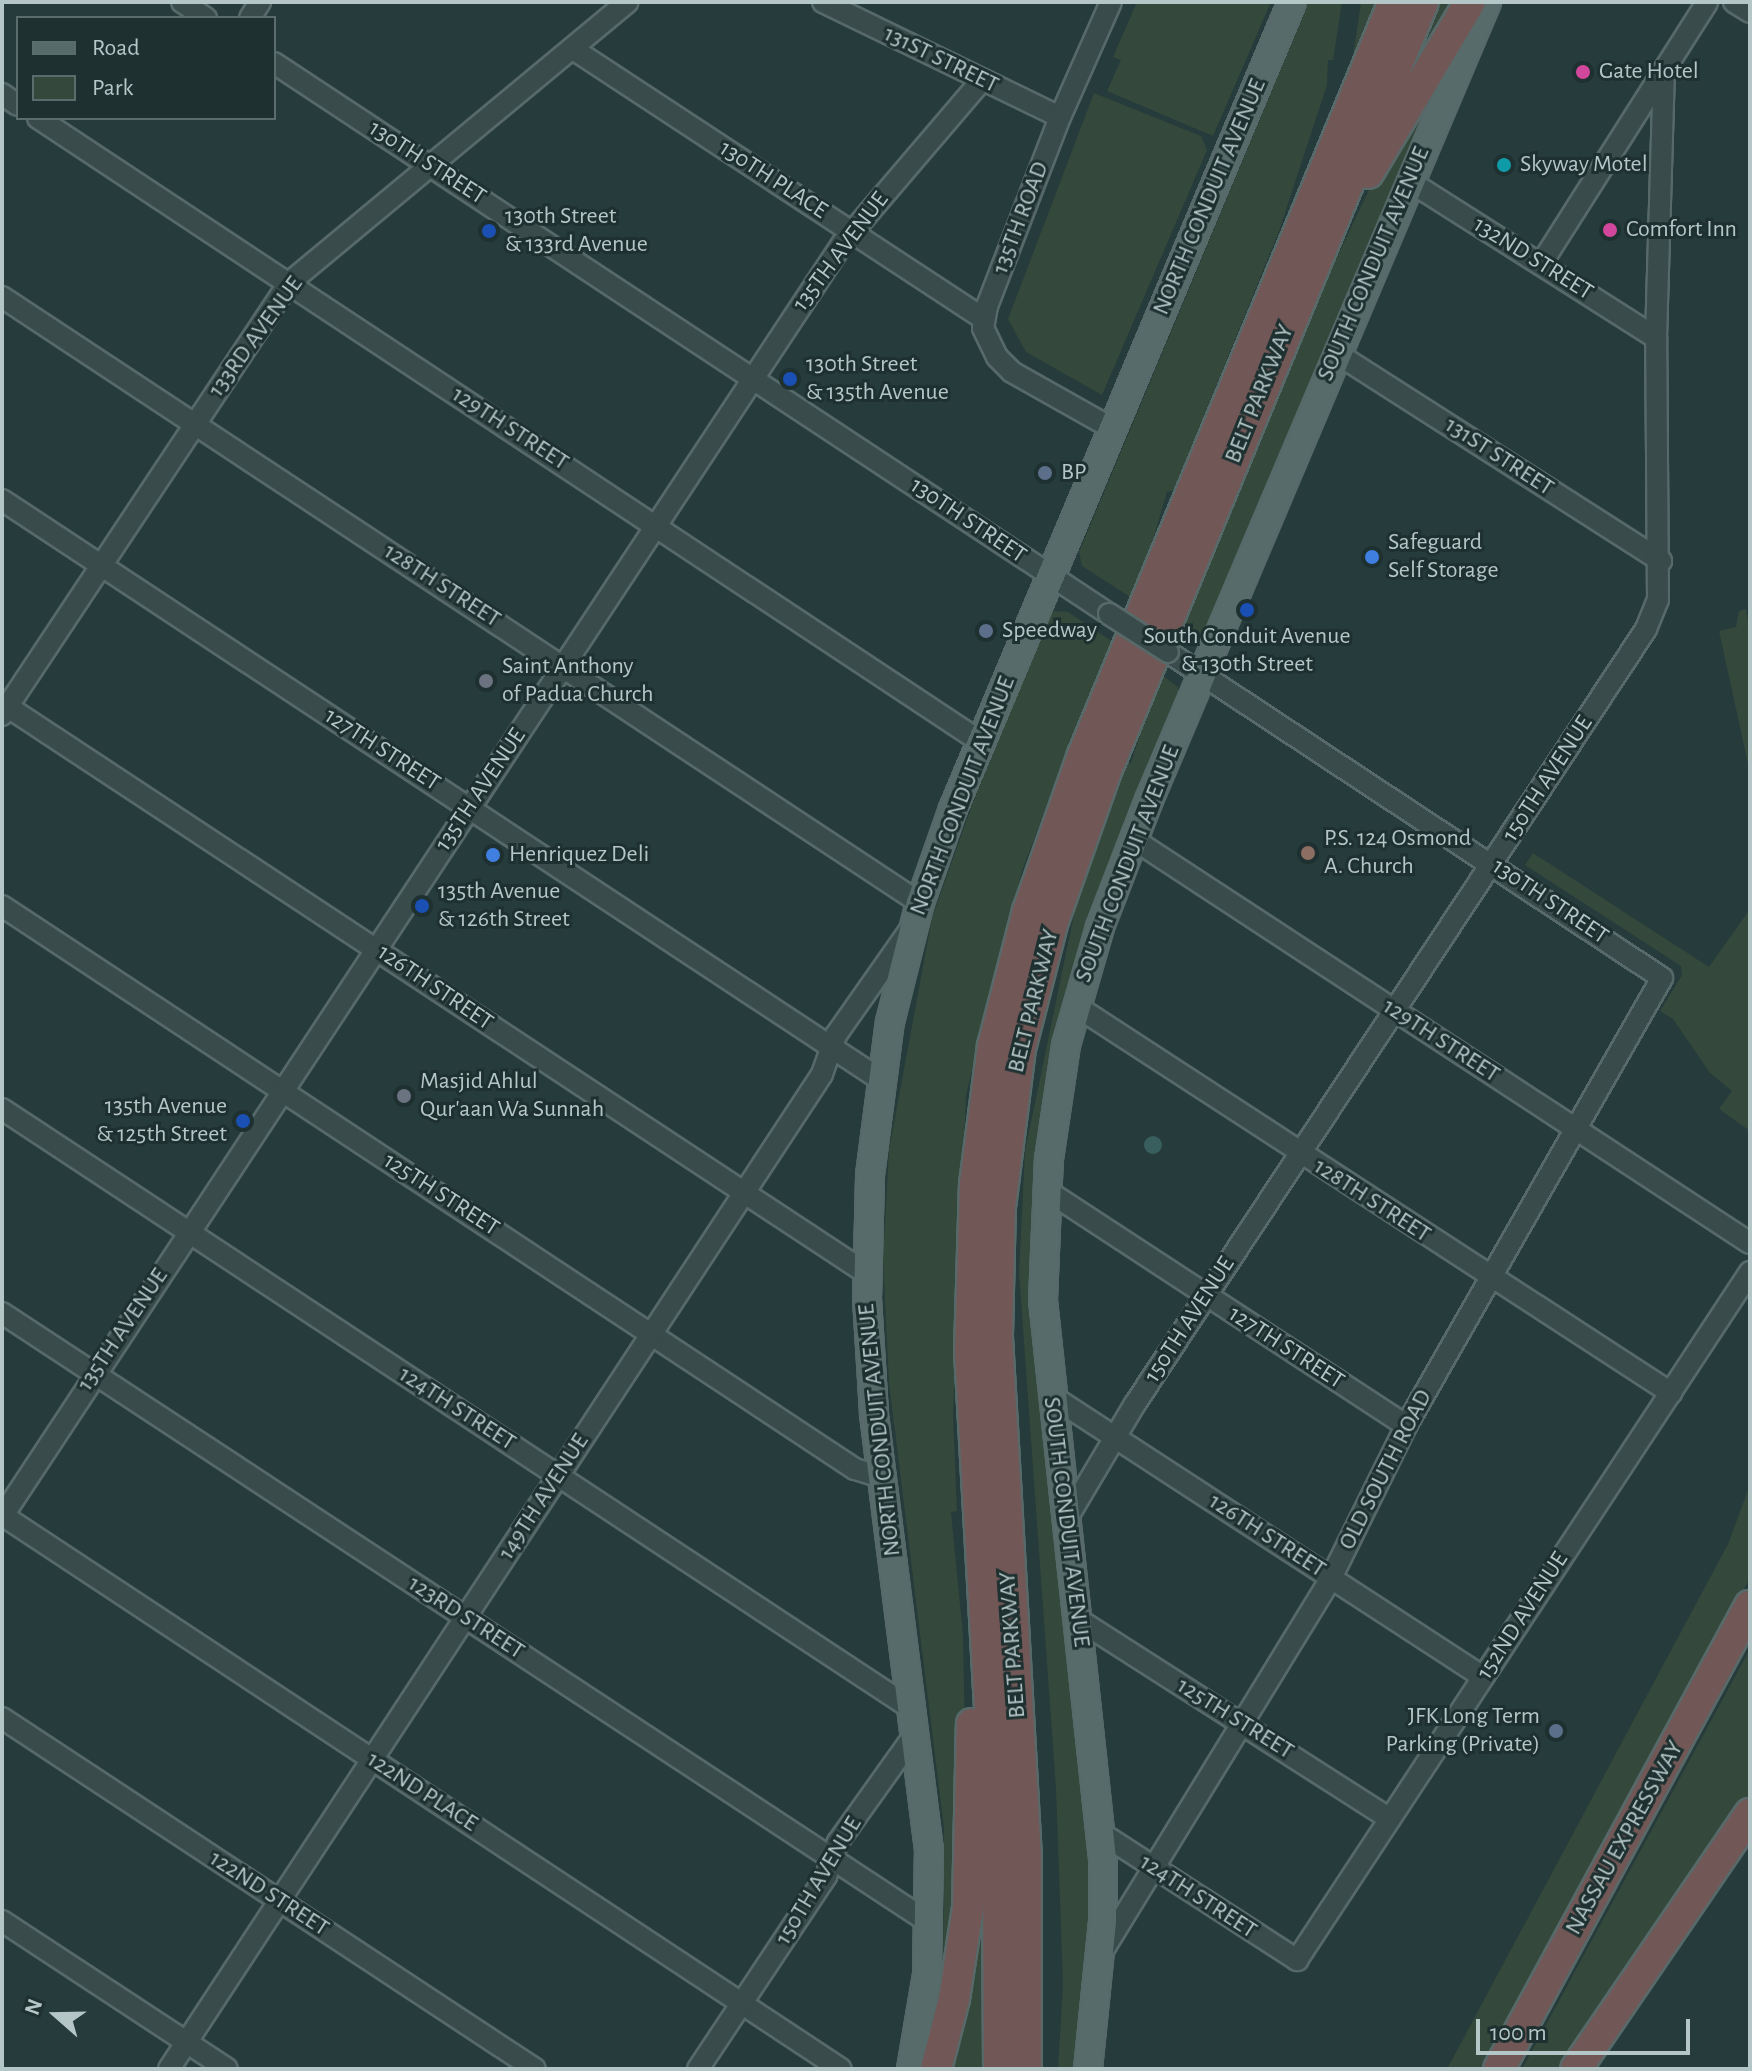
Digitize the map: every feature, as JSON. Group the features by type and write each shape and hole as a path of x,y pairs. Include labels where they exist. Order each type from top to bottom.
{"highway":[{"path":"1210,447 1240,332 1376,2"},
{"name":"BELT PARKWAY","path":"999,2069 998,1851 971,1407 975,1184 984,1102 1006,991 1078,768 1394,2"},
{"name":"BELT PARKWAY","path":"1026,2069 1028,1961 1024,1806 997,1376 1000,1207 1011,1101 1038,974 1086,824 1423,2"},
{"path":"1308,279 1470,2"},
{"path":"936,2069 960,1970 971,1859 972,1710 964,1568 971,1407"},
{"name":"NASSAU EXPRESSWAY","path":"1499,2069 1750,1606"},
{"path":"1576,2069 1750,1814"},
{"path":"1028,1961 1041,2069"}],"main road":[{"name":"NORTH CONDUIT AVENUE","path":"911,2069 930,1923 929,1850 869,1356 866,1273 870,1175 881,1080 917,914 981,742 1292,2"},
{"name":"SOUTH CONDUIT AVENUE","path":"1088,2069 1099,1956 1101,1833 1079,1620 1050,1395 1043,1300 1046,1190 1076,1006 1133,839 1487,2"}],"street":[{"path":"182,2 203,16"},
{"name":"133RD AVENUE","path":"4,708 289,283 627,2"},
{"name":"131ST STREET","path":"823,2 1060,117"},
{"path":"1060,117 1111,2"},
{"path":"1541,264 1707,2"},
{"path":"1734,2 1750,12"},
{"name":"130TH PLACE","path":"573,49 984,319"},
{"name":"130TH STREET","path":"276,64 1662,978"},
{"name":"150TH AVENUE","path":"1066,1520 1206,1296 1646,629 1658,600 1661,561 1656,338 1664,72"},
{"name":"135TH AVENUE","path":"2,1516 93,1373 851,231 982,80"},
{"name":"135TH ROAD","path":"984,319 1060,117"},
{"name":"129TH STREET","path":"41,120 656,524 981,742"},
{"name":"132ND STREET","path":"1409,181 1656,338"},
{"name":"128TH STREET","path":"2,297 563,666 917,914"},
{"path":"984,319 986,338 1005,366 1113,429"},
{"name":"131ST STREET","path":"1336,353 1661,561"},
{"name":"127TH STREET","path":"2,500 881,1080"},
{"name":"126TH STREET","path":"4,708 375,948 866,1273"},
{"name":"129TH STREET","path":"1133,839 1750,1243"},
{"name":"125TH STREET","path":"2,906 855,1469 882,1477"},
{"name":"149TH AVENUE","path":"169,2069 822,1074 831,1048 917,914"},
{"name":"OLD SOUTH ROAD","path":"1099,1956 1331,1578 1406,1426 1490,1277 1579,1131 1662,978"},
{"name":"128TH STREET","path":"1076,1006 1671,1393"},
{"name":"124TH STREET","path":"2,1109 558,1475 914,1721"},
{"name":"127TH STREET","path":"1046,1190 1406,1426"},
{"name":"152ND AVENUE","path":"1297,1960 1750,1272"},
{"name":"123RD STREET","path":"2,1313 930,1923"},
{"name":"126TH STREET","path":"1050,1395 1483,1677"},
{"name":"122ND PLACE","path":"2,1516 841,2069"},
{"name":"125TH STREET","path":"1079,1620 1390,1819"},
{"name":"122ND STREET","path":"2,1718 535,2069"},
{"name":"150TH AVENUE","path":"698,2069 826,1876 838,1842 914,1721"},
{"name":"124TH STREET","path":"1101,1833 1297,1960"},
{"path":"2,1921 227,2069"}],"green space":[{"path":"1137,2 1271,2 1213,136 1107,91 1121,60 1113,57"},
{"path":"1309,2 1342,2 1333,60 1328,60 1327,85 1279,231 1174,490 1167,492 1135,600 1082,566 1079,552"},
{"path":"1361,2 1382,2 1349,83"},
{"path":"1436,2 1461,2 1412,85 1405,77"},
{"path":"1449,57 1207,631 1192,637 1178,628 1316,301 1380,167"},
{"path":"1094,93 1201,136 1207,150 1102,395 1026,352 1008,319"},
{"path":"1746,609 1750,632 1750,773 1719,631 1736,627 1739,611"},
{"path":"1052,611 1068,612 1116,644 1078,722 1022,871 966,1095 953,1415 957,1511 951,1512 963,1635 967,1833 928,2069 943,1968 944,1828 889,1383 883,1259 889,1150 932,918 972,805"},
{"path":"1159,673 1178,687 1179,696 1097,897 1072,979 1040,1149 1092,1793 1095,1919 1077,2069 1058,2069 1063,1985 1056,1788 1019,1273 1025,1151 1082,876 1124,763 1131,763"},
{"path":"1533,853 1709,967 1750,909 1750,1131 1719,1109 1732,1091 1710,1073 1673,1019 1660,1011 1682,975 1681,966 1525,865"},
{"path":"1750,1485 1750,1577 1722,1634 1484,2069 1447,2069 1728,1544"},
{"path":"1750,1649 1750,1805 1566,2069 1522,2069"},
{"path":"989,1857 988,2069 948,2069"}],"water":[{"path":"1153,1136 1162,1145 1153,1154 1144,1145"}],"place":[{"name":"Gate Hotel","path":"1583,72"},
{"name":"Skyway Motel","path":"1504,165"},
{"name":"Comfort Inn","path":"1610,230"},
{"name":"130th Street & 133rd Avenue","path":"489,231"},
{"name":"130th Street & 135th Avenue","path":"790,379"},
{"name":"BP","path":"1045,473"},
{"name":"Safeguard Self Storage","path":"1372,557"},
{"name":"South Conduit Avenue & 130th Street","path":"1247,610"},
{"name":"Speedway","path":"986,631"},
{"name":"Saint Anthony of Padua Church","path":"486,681"},
{"name":"P.S. 124 Osmond A. Church","path":"1308,853"},
{"name":"Henriquez Deli","path":"493,855"},
{"name":"135th Avenue & 126th Street","path":"422,906"},
{"name":"Masjid Ahlul Qur'aan Wa Sunnah","path":"404,1096"},
{"name":"135th Avenue & 125th Street","path":"243,1121"},
{"name":"JFK Long Term Parking (Private)","path":"1556,1731"}]}
